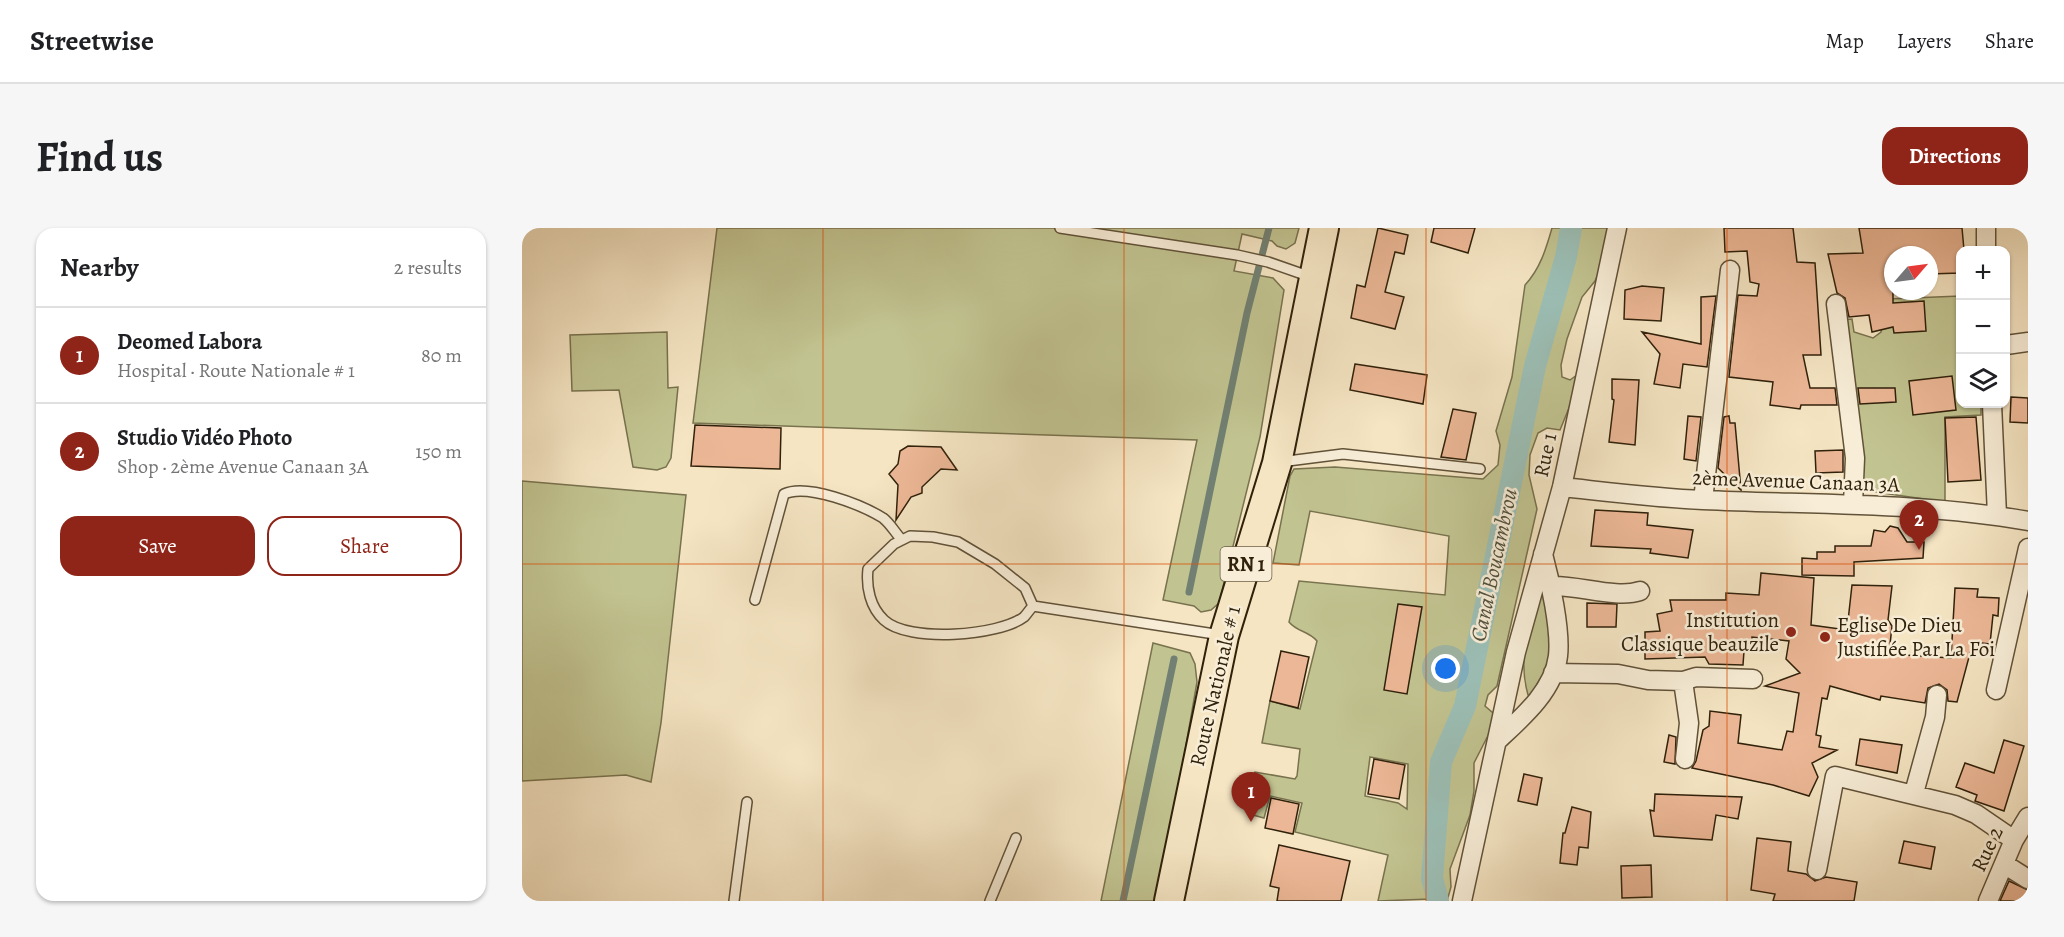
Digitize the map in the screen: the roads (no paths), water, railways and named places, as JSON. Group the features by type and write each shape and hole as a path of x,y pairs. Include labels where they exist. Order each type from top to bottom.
{"main road":[{"name":"Route Nationale # 1","path":"1169,901 1224,636 1277,463 1324,228"}],"street":[{"name":"Rue 1","path":"1462,901 1499,739 1516,652 1562,487 1617,228"},
{"path":"1986,228 1986,246"},
{"path":"1703,500 1730,270"},
{"path":"1836,304 1855,458 1852,504"},
{"path":"2010,344 2028,342"},
{"path":"1992,408 1997,515"},
{"name":"2ème Avenue Canaan 3A","path":"1562,487 1703,500 1852,504 1997,515 2028,520"},
{"path":"1996,690 2028,548"},
{"path":"1499,739 1529,712 1553,673 1558,655 1552,586 1543,552"},
{"path":"1552,586 1572,585 1627,592 1640,591"},
{"path":"1553,673 1618,674 1648,680 1683,681 1696,677 1753,679"},
{"path":"1683,681 1689,723 1685,759"},
{"path":"1914,793 1935,717 1937,696"},
{"path":"1817,870 1835,776 1954,804 1976,814 2014,840"},
{"name":"Rue 2","path":"1988,901 2014,840 2028,818"},
{"path":"2004,864 2028,879"}],"lane":[{"path":"1060,228 1237,255 1268,262 1313,278"},
{"path":"1277,463 1343,454 1480,469"},
{"path":"755,600 784,494 795,489 824,493 884,519 902,540"},
{"path":"910,536 958,542 995,564 1025,588 1033,606 1023,617 997,628 952,634 911,633 884,621 866,586 868,569 910,536"},
{"path":"1033,606 1224,636"},
{"path":"734,901 747,802"},
{"path":"990,901 1016,838"}],"waterway":[{"path":"1189,592 1247,313 1269,228"},
{"name":"Canal Boucambrou","path":"1438,901 1432,878 1441,762 1465,706 1535,366 1566,257 1571,228"},
{"path":"1123,901 1174,659"}],"place":[{"name":"Studio Vidéo Photo","path":"1919,550"},
{"name":"Institution Classique beauzile","path":"1791,632"},
{"name":"Eglise De Dieu Justifiée Par La Foi","path":"1825,637"},
{"name":"Deomed Labora","path":"1251,822"}]}
